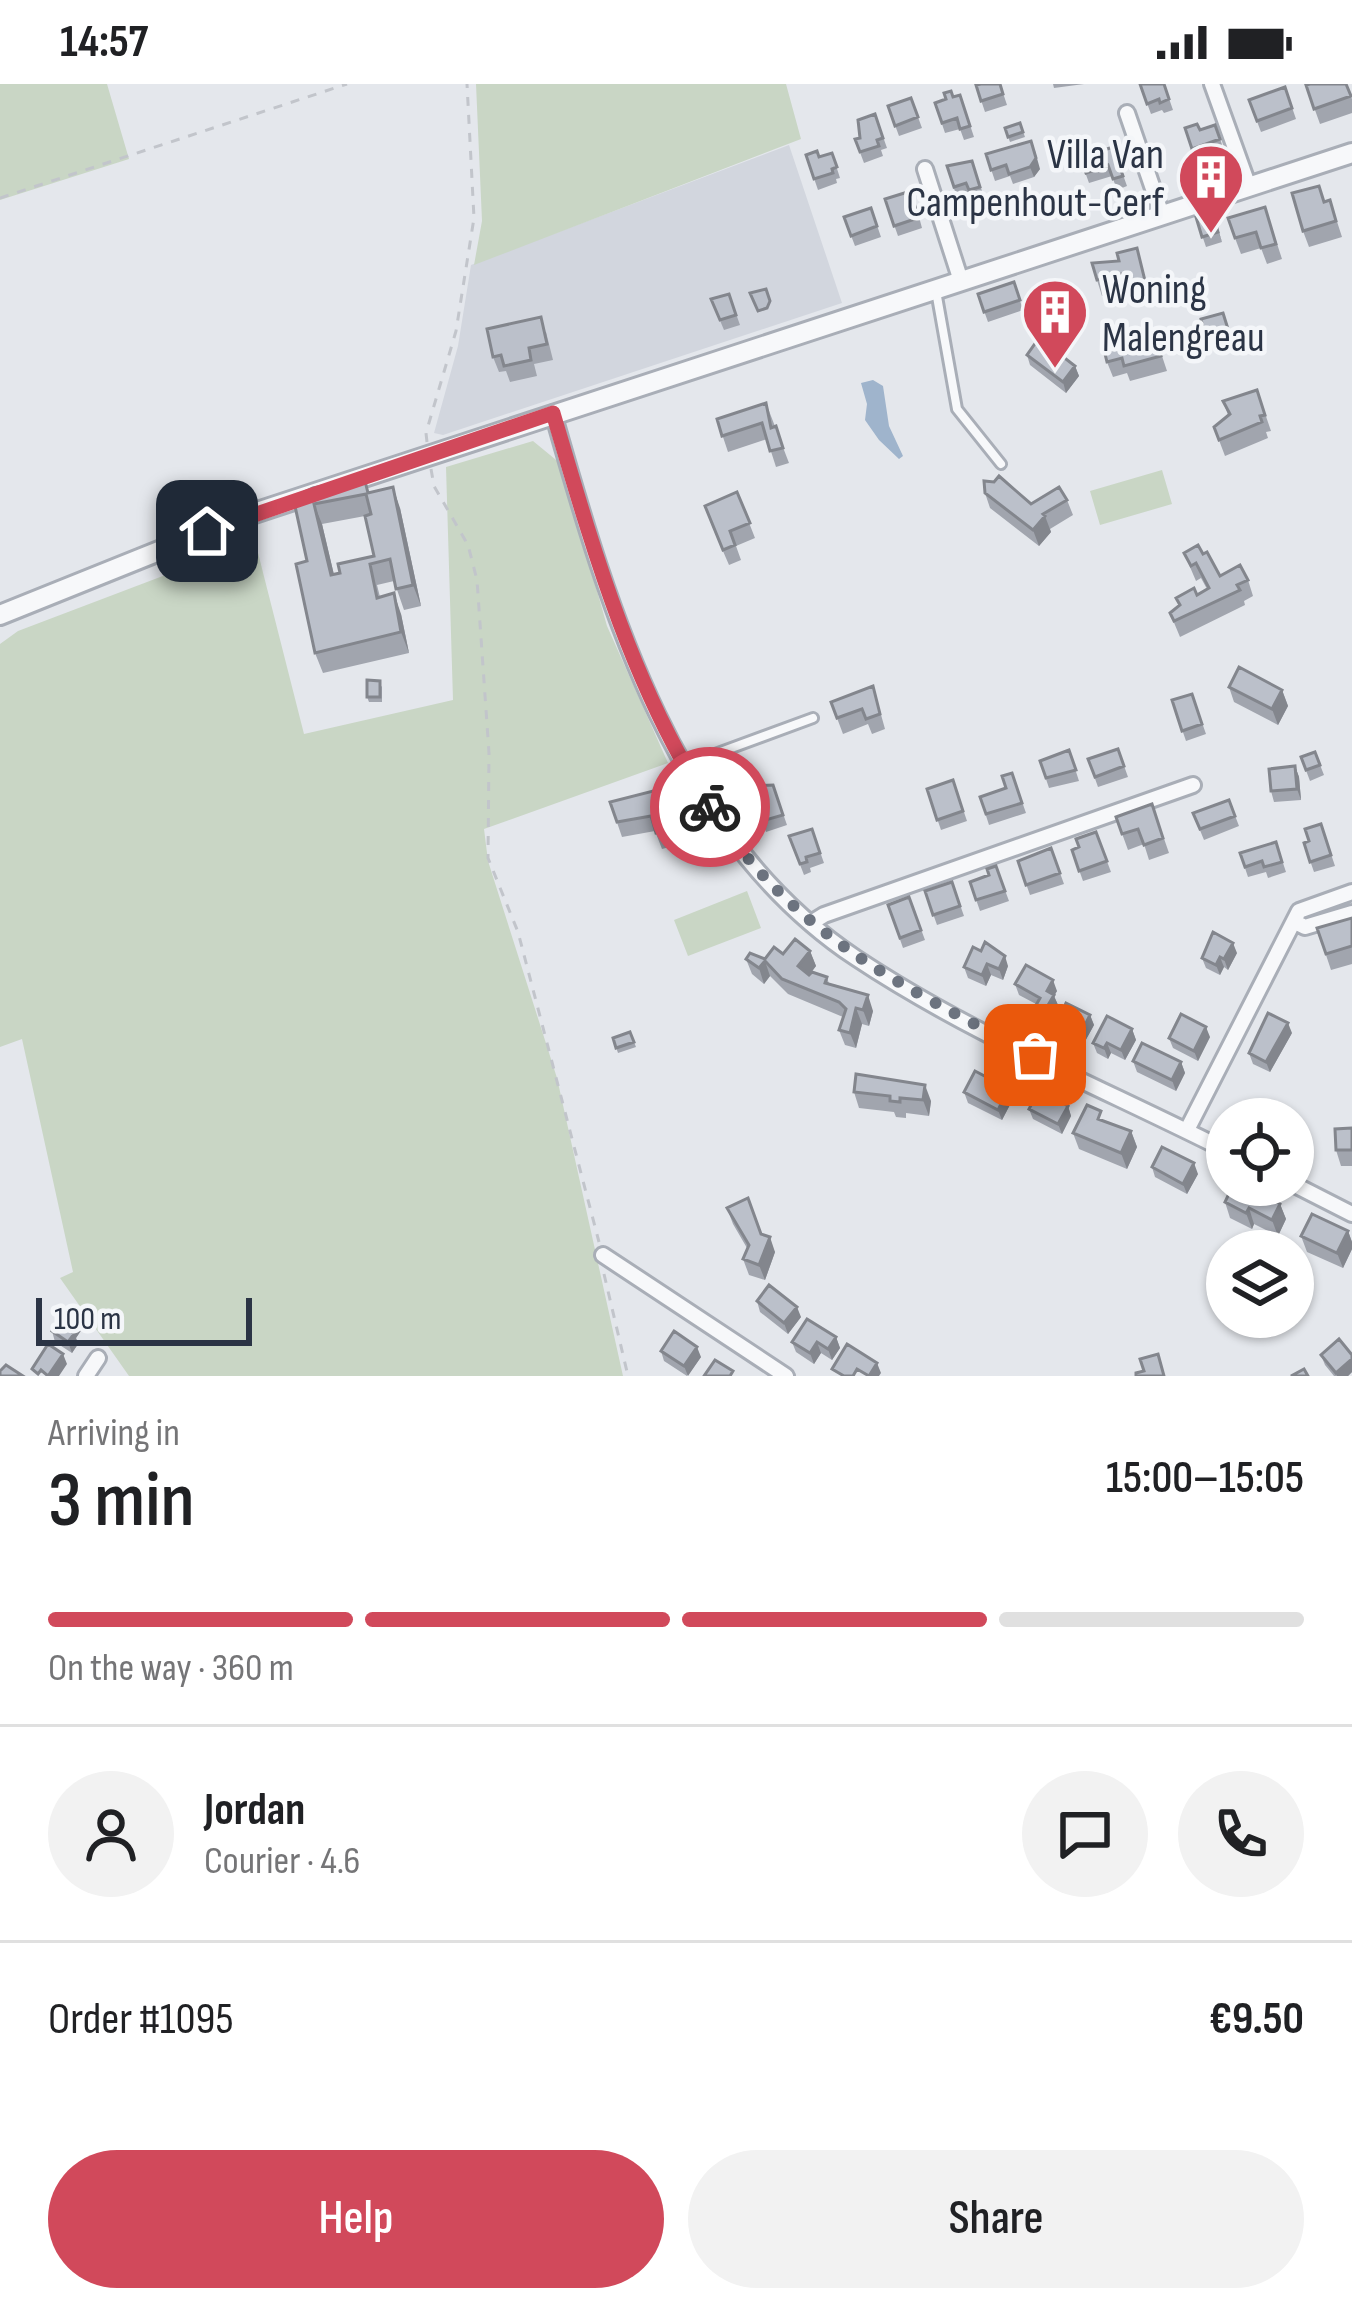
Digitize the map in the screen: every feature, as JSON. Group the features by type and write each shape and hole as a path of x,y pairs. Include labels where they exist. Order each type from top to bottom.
{"street":[{"path":"1212,84 1249,187"},
{"path":"1127,113 1162,215"},
{"path":"0,615 251,514 1352,153"},
{"path":"925,169 961,280"},
{"path":"553,413 616,617 685,765 733,842 811,923 853,956 934,1004 1206,1140"},
{"path":"811,923 1192,784"},
{"path":"1187,1130 1299,911 1352,892"},
{"path":"1295,922 1305,927 1352,913"},
{"path":"1314,1195 1352,1214"},
{"path":"603,1255 786,1376"},
{"path":"86,1376 98,1358"}],"lane":[{"path":"936,289 957,410 1001,464"},
{"path":"685,765 813,718"}],"path":[{"path":"0,198 347,84"},
{"path":"466,84 474,218 456,332 426,433 428,454 434,486 468,545 476,580 489,752 488,858 518,932 603,1255 601,1264 628,1376"}],"shaded area":[{"path":"789,145 842,303 443,435 434,433 458,346 471,265"}],"green space":[{"path":"0,84 107,84 129,159 0,200"},
{"path":"476,84 786,84 801,139 474,265 482,221"},
{"path":"533,441 561,464 607,626 668,763 484,829 488,861 557,1078 623,1376 129,1376 60,1278 73,1272 22,1039 0,1047 0,644 18,631 255,541 304,734 453,700 446,467"},
{"path":"1162,470 1172,504 1100,525 1090,491"},
{"path":"747,891 761,928 688,956 674,920"}],"water":[{"path":"873,380 883,386 889,426 903,456 899,459 865,420 867,404 861,383"}],"building":[{"path":"1000,84 1003,94 981,101 976,85"},
{"path":"1140,84 1164,84 1169,99 1147,104"},
{"path":"1346,84 1351,96 1314,109 1306,85"},
{"path":"1285,87 1292,108 1257,121 1249,100"},
{"path":"951,91 953,97 960,95 970,126 960,129 957,118 942,123 935,103"},
{"path":"911,98 918,117 895,126 888,106"},
{"path":"875,114 883,138 877,140 879,146 860,152 855,139 860,138 858,120"},
{"path":"1020,123 1023,132 1008,137 1005,128"},
{"path":"1197,124 1200,130 1215,125 1220,139 1192,149 1185,128"},
{"path":"1031,141 1036,158 1030,167 1009,174 1006,165 991,170 986,154"},
{"path":"1113,147 1123,176 1113,179 1108,165 1086,173 1080,158"},
{"path":"817,151 819,157 832,153 837,167 814,179 806,155"},
{"path":"972,161 980,187 969,190 966,183 954,187 947,166"},
{"path":"1319,186 1324,202 1330,200 1336,221 1303,231 1292,193"},
{"path":"911,191 918,218 894,226 885,199"},
{"path":"1212,206 1218,212 1214,219 1218,232 1202,237 1196,217"},
{"path":"1265,207 1276,244 1261,248 1256,232 1235,238 1228,218"},
{"path":"871,208 877,226 851,236 844,217"},
{"path":"1137,248 1146,285 1129,289 1125,273 1097,280 1092,263 1119,261 1117,253"},
{"path":"1014,282 1020,300 984,312 978,294"},
{"path":"766,289 770,301 758,311 750,293"},
{"path":"729,294 736,315 720,320 711,299"},
{"path":"1223,313 1228,329 1205,336 1201,319"},
{"path":"541,317 547,344 529,348 531,360 504,366 501,355 493,357 487,329"},
{"path":"1155,335 1161,356 1124,366 1122,358 1107,362 1103,346"},
{"path":"1039,338 1075,366 1063,382 1027,355"},
{"path":"1257,390 1265,415 1260,416 1262,422 1219,440 1214,427 1230,414 1223,401"},
{"path":"766,403 771,428 776,426 783,448 770,451 762,423 722,436 717,419"},
{"path":"999,476 1031,504 1059,487 1067,500 1043,514 1033,530 985,493 984,481 994,482"},
{"path":"364,477 368,493 393,487 413,585 396,589 390,559 370,564 377,598 394,593 401,632 315,653 296,564 307,561 293,497","holes":["366,494 371,514 365,516 374,556 338,564 340,573 331,575 314,504"]},
{"path":"737,492 750,523 730,531 735,545 723,550 705,506"},
{"path":"1198,545 1220,576 1240,565 1248,580 1237,585 1240,590 1174,621 1170,613 1180,605 1176,598 1194,588 1197,595 1209,588 1196,563 1191,566 1184,553"},
{"path":"1239,667 1282,690 1272,709 1229,687"},
{"path":"367,680 380,681 380,697 367,697"},
{"path":"873,686 880,714 866,719 862,709 837,718 831,702"},
{"path":"1192,694 1202,724 1182,731 1172,700"},
{"path":"1118,749 1124,766 1095,777 1088,759"},
{"path":"1069,750 1076,770 1046,778 1040,761"},
{"path":"1315,752 1320,765 1306,770 1301,757"},
{"path":"1295,766 1297,789 1271,791 1269,769"},
{"path":"1012,773 1022,803 986,814 980,797 1006,788 1002,776"},
{"path":"953,780 963,811 937,820 927,789"},
{"path":"773,785 783,815 762,821 756,802 750,804 747,796 756,792 754,786"},
{"path":"661,789 671,830 656,833 651,816 617,822 610,802"},
{"path":"1229,800 1235,816 1200,829 1193,813"},
{"path":"1152,804 1163,838 1144,845 1138,829 1122,834 1116,817"},
{"path":"1321,824 1331,855 1310,862 1305,829"},
{"path":"812,829 820,853 800,864 789,836"},
{"path":"1096,832 1107,861 1079,871 1072,850 1079,847 1076,839"},
{"path":"1276,842 1282,862 1264,867 1262,861 1245,867 1240,853"},
{"path":"1051,848 1060,873 1026,885 1018,861"},
{"path":"996,866 1005,891 976,900 970,882 989,875 987,869"},
{"path":"952,882 960,906 933,915 925,891"},
{"path":"909,897 921,930 900,938 888,905"},
{"path":"1352,918 1352,946 1326,954 1317,928"},
{"path":"1213,932 1233,943 1216,965 1202,958"},
{"path":"795,939 810,951 798,966 809,975 827,977 825,983 868,995 863,1010 856,1008 850,1033 839,1030 846,1009 839,1002 782,979 765,961 759,968 746,959 750,953 765,959 774,947 783,954"},
{"path":"985,942 1005,956 999,969 987,964 982,975 964,967 973,947 981,951"},
{"path":"1026,965 1053,980 1047,991 1054,995 1044,1012 1035,1007 1040,998 1015,984"},
{"path":"1066,1003 1090,1015 1080,1035 1058,1020"},
{"path":"1268,1013 1288,1023 1266,1062 1249,1053"},
{"path":"1181,1014 1206,1027 1194,1051 1169,1038"},
{"path":"1107,1016 1132,1029 1121,1050 1093,1043"},
{"path":"630,1032 634,1042 616,1048 613,1038"},
{"path":"1142,1043 1181,1062 1172,1080 1133,1061"},
{"path":"975,1071 1009,1089 998,1110 964,1092"},
{"path":"856,1074 925,1085 923,1100 890,1101 890,1096 854,1092"},
{"path":"1042,1084 1056,1091 1053,1098 1068,1106 1058,1124 1029,1109"},
{"path":"1087,1105 1101,1111 1098,1119 1131,1131 1121,1153 1073,1133"},
{"path":"1352,1128 1352,1150 1336,1150 1335,1129"},
{"path":"1162,1147 1194,1163 1183,1184 1152,1167"},
{"path":"748,1198 761,1234 770,1237 759,1265 743,1259 749,1245 727,1208"},
{"path":"1233,1206 1279,1206 1272,1220 1249,1208 1246,1213"},
{"path":"1312,1214 1348,1231 1337,1253 1314,1242 1314,1230 1304,1230"},
{"path":"769,1285 797,1307 784,1323 757,1301"},
{"path":"68,1307 80,1315 68,1342 52,1331"},
{"path":"807,1319 836,1337 828,1349 817,1342 810,1353 792,1342"},
{"path":"674,1331 697,1347 684,1366 661,1351"},
{"path":"1339,1339 1352,1359 1336,1373 1321,1355"},
{"path":"48,1344 63,1354 48,1376 32,1369"},
{"path":"847,1344 877,1363 869,1376 857,1369 853,1376 844,1376 832,1369"},
{"path":"1158,1354 1164,1376 1136,1376 1144,1371 1140,1359"},
{"path":"715,1360 733,1371 730,1376 704,1376"},
{"path":"6,1365 23,1376 0,1376"}],"way so far":[{"path":"710,807 733,842 783,897 853,956 1035,1055"}],"place":[{"name":"Villa Van Campenhout-Cerf","path":"1211,236"},
{"name":"Woning Malengreau","path":"1055,371"}],"route":[{"path":"207,531 553,413 616,617 660,717 710,807"}]}
